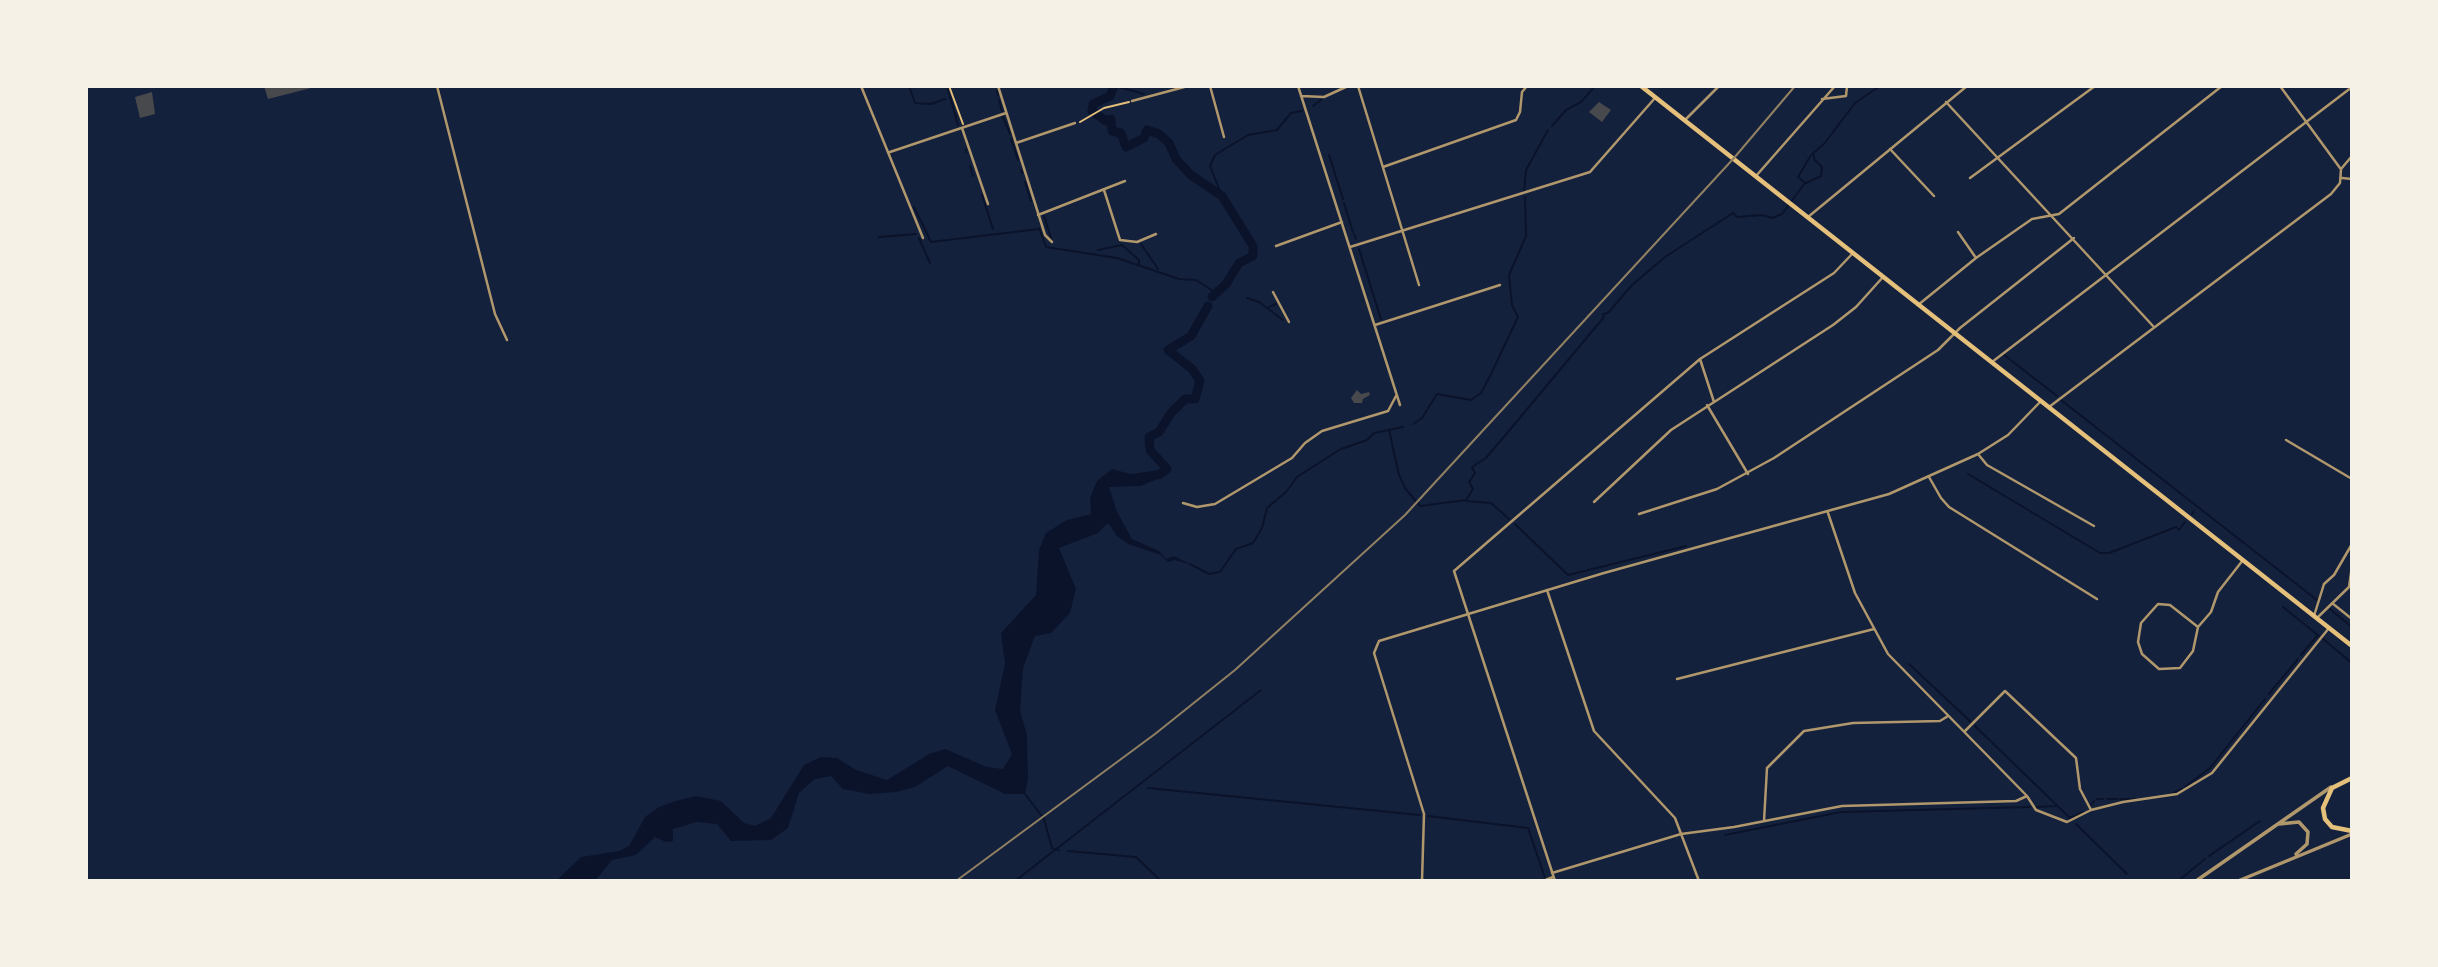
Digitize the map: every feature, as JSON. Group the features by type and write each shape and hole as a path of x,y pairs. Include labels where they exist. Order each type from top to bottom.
{"main road":[{"path":"1641,86 2352,646"},
{"path":"2352,778 2332,788 2323,808 2325,819 2332,827 2352,832"}],"street":[{"path":"437,86 495,314 507,340"},
{"path":"861,86 923,238"},
{"path":"998,86 1038,215 1045,235 1052,242"},
{"path":"1132,101 1188,86"},
{"path":"1210,86 1224,137"},
{"path":"1297,86 1400,405"},
{"path":"1301,96 1321,97 1348,86"},
{"path":"1358,86 1419,285"},
{"path":"1383,167 1516,120 1520,112 1522,92 1527,86"},
{"path":"1685,120 1719,86"},
{"path":"1756,176 1835,86"},
{"path":"1822,99 1846,96 1847,86"},
{"path":"1808,217 1967,86"},
{"path":"1970,178 2095,86"},
{"path":"1918,304 1976,258 2032,219 2054,216 2222,86"},
{"path":"2049,407 2331,194 2342,178 2341,169 2280,86"},
{"path":"1992,362 2352,87"},
{"path":"1350,247 1590,172 1656,97"},
{"path":"1946,102 2108,274 2153,326"},
{"path":"889,153 1006,113"},
{"path":"1016,143 1076,123"},
{"path":"962,128 988,204"},
{"path":"1890,149 1934,196"},
{"path":"2341,169 2352,156"},
{"path":"2342,178 2352,179"},
{"path":"1038,215 1125,181"},
{"path":"1104,190 1121,240 1137,242 1156,234"},
{"path":"1276,246 1342,222"},
{"path":"1958,232 1976,258"},
{"path":"1639,514 1717,489 1748,474 1938,350 1955,333 2074,238"},
{"path":"1554,877 1454,571 1700,359 1833,274 1853,253"},
{"path":"1594,502 1671,430 1833,325 1856,307 1883,277"},
{"path":"1375,325 1500,285"},
{"path":"1273,292 1289,322"},
{"path":"1700,359 1714,402"},
{"path":"1183,503 1197,507 1215,504 1292,458 1305,443 1322,431 1388,411 1397,394"},
{"path":"1422,881 1424,814 1373,648 1379,640 1468,612 1889,494 1978,454 2008,435 2041,401"},
{"path":"1707,405 1748,474"},
{"path":"2286,440 2352,479"},
{"path":"1978,454 1987,465 2094,526"},
{"path":"1929,477 1949,506 2096,598"},
{"path":"1828,513 1855,593 1888,654 2027,796 2036,810 2067,822 2091,810 2177,794 2208,777 2329,628"},
{"path":"2316,617 2324,584 2334,575 2352,544"},
{"path":"2199,627 2170,605 2158,604 2141,623 2138,642 2149,661 2159,669 2174,671 2186,663 2193,651 2199,627 2211,612 2218,593 2244,560"},
{"path":"2316,617 2351,587 2352,566"},
{"path":"1547,590 1594,730 1667,808 1681,834 1699,881"},
{"path":"2332,603 2352,619"},
{"path":"1677,679 1874,629"},
{"path":"1965,731 2005,691 2076,758 2080,789 2091,810"},
{"path":"1764,821 1767,768 1804,732 1853,723 1940,721 1948,716"},
{"path":"2196,881 2313,798 2352,778"},
{"path":"1543,881 1681,834 1842,806 2015,801 2027,796"},
{"path":"2266,832 2289,821 2299,822 2308,832 2309,838 2303,850 2281,862"},
{"path":"2238,881 2352,832"}],"path":[{"path":"949,86 964,124 962,128"},
{"path":"1076,123 1104,108 1132,101"}],"water":[{"path":"1112,469 1130,474 1167,469 1166,475 1141,486 1109,487 1117,512 1132,539 1159,551 1166,559 1174,556 1190,564 1174,560 1168,562 1161,555 1128,544 1117,536 1108,523 1098,533 1059,548 1076,589 1070,613 1051,633 1035,636 1023,668 1020,711 1027,735 1028,779 1025,794 1005,794 948,766 915,787 896,792 869,794 843,789 831,776 815,779 799,793 788,828 771,840 731,841 717,824 697,822 673,829 673,841 666,842 655,837 636,855 612,860 595,881 556,881 581,857 619,851 629,846 645,817 659,807 676,801 696,796 721,801 744,823 755,826 771,818 804,765 821,757 837,758 856,770 887,780 929,754 945,749 987,767 1003,769 1012,754 995,710 1005,664 1001,633 1036,595 1039,550 1046,533 1067,520 1091,514 1090,498 1097,481"}],"building":[{"path":"264,86 314,86 315,87 268,99"},
{"path":"152,92 155,114 140,118 135,97"},
{"path":"1599,102 1611,110 1602,122 1589,112"},
{"path":"1357,390 1361,394 1369,392 1370,395 1363,399 1362,403 1354,403 1351,398"}],"waterway":[{"path":"909,86 915,103 931,104 945,99"},
{"path":"947,86 958,125"},
{"path":"1114,86 1110,96 1093,104 1092,111 1106,121 1111,119 1112,131 1121,133 1126,147 1144,138 1147,130 1159,134 1169,143 1176,159 1191,175 1222,196 1253,246 1253,256 1239,263 1226,284 1212,297"},
{"path":"1115,86 1144,94"},
{"path":"1552,126 1566,110 1581,102 1595,86"},
{"path":"1389,430 1399,475 1405,488 1420,506 1466,500 1473,489 1469,482 1475,473 1472,467 1486,458 1604,317 1603,314 1608,313 1632,285 1665,257 1733,213 1737,217 1762,215 1772,218 1782,214 1805,183 1798,177 1811,155 1824,144 1855,103 1880,86"},
{"path":"997,91 998,95"},
{"path":"999,100 1002,111"},
{"path":"1313,106 1321,100"},
{"path":"1222,196 1210,166 1215,155 1248,135 1277,130 1291,113 1302,111"},
{"path":"1003,117 1010,134"},
{"path":"1524,191 1526,170 1548,130"},
{"path":"1011,139 1018,160"},
{"path":"1329,155 1343,199"},
{"path":"1806,183 1821,176 1822,167 1814,159 1814,155"},
{"path":"970,166 973,176"},
{"path":"1025,182 1031,201"},
{"path":"982,195 993,229"},
{"path":"1413,424 1422,418 1437,394 1471,400 1481,393 1491,374 1518,317 1512,305 1509,275 1526,236 1525,197"},
{"path":"1344,203 1353,232"},
{"path":"914,207 931,242 1039,229"},
{"path":"1044,216 1052,241"},
{"path":"1039,228 1046,247 1117,258 1179,279 1196,280 1216,293"},
{"path":"879,237 916,234"},
{"path":"1354,234 1356,239"},
{"path":"919,238 930,263"},
{"path":"1141,244 1158,269"},
{"path":"1098,250 1122,245 1139,260 1139,264"},
{"path":"1359,249 1381,319"},
{"path":"1247,298 1259,302 1283,320"},
{"path":"1267,308 1276,304"},
{"path":"1159,475 1167,469 1150,450 1149,437 1159,432 1171,413 1185,399 1195,399 1200,381 1192,369 1168,350 1191,336 1208,306"},
{"path":"2003,354 2057,396"},
{"path":"2061,400 2317,600"},
{"path":"1341,449 1367,440 1374,433 1403,427"},
{"path":"1190,564 1209,574 1220,572 1236,549 1253,543 1262,528 1267,508 1286,492 1297,477 1339,450"},
{"path":"1968,474 2100,553 2109,553 2176,527 2179,530 2185,522"},
{"path":"1467,501 1491,503 1509,519"},
{"path":"1515,524 1568,575 1686,546"},
{"path":"2283,607 2319,636"},
{"path":"2330,609 2352,627"},
{"path":"2301,655 2317,636"},
{"path":"2323,639 2352,663"},
{"path":"2269,694 2298,659"},
{"path":"1909,664 1971,722"},
{"path":"1015,881 1261,690"},
{"path":"2185,787 2210,768 2265,699"},
{"path":"1975,726 2070,818 2083,812"},
{"path":"1148,788 1420,815"},
{"path":"2171,794 2182,789"},
{"path":"1025,794 1044,819 1052,848 1059,850"},
{"path":"2097,799 2103,799"},
{"path":"2107,799 2117,799"},
{"path":"2120,799 2135,799"},
{"path":"2091,805 2094,801"},
{"path":"2036,807 2056,806"},
{"path":"1725,835 1841,812 2030,807"},
{"path":"1428,816 1528,828 1546,881"},
{"path":"2209,856 2260,821"},
{"path":"2076,824 2127,874"},
{"path":"1068,851 1136,857 1161,881"},
{"path":"2178,881 2205,859"}],"railway":[{"path":"956,881 1155,734 1235,670 1405,515 1734,158 1795,86"}]}
